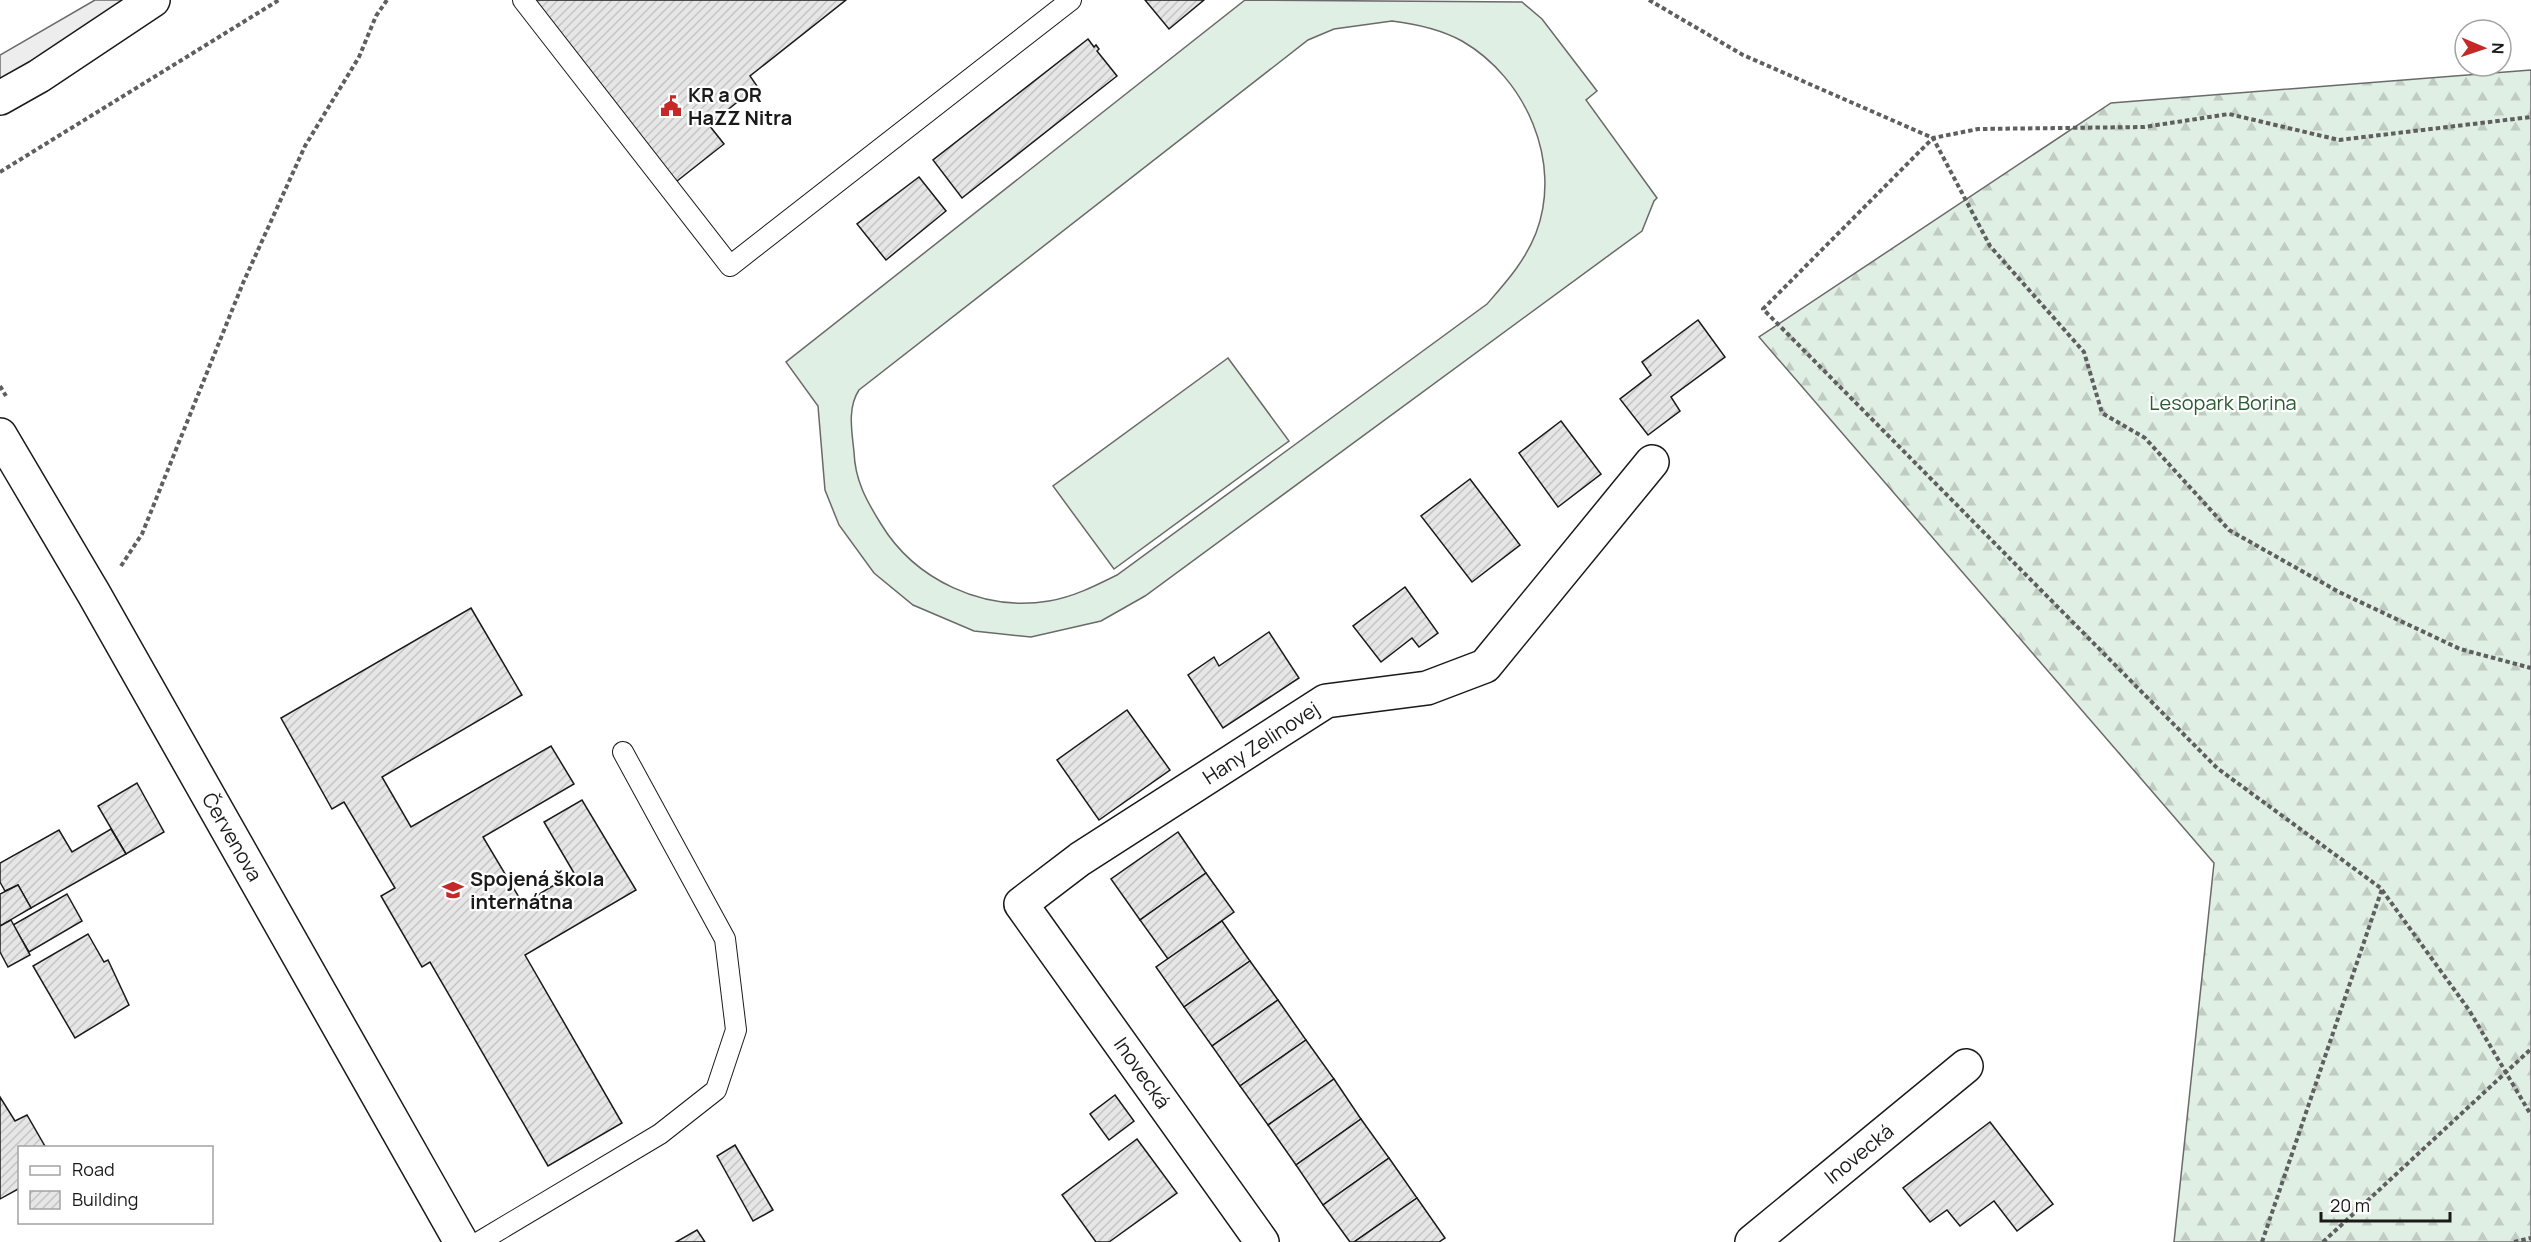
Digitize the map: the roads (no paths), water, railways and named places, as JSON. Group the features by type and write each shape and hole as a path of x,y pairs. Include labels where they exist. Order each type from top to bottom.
{"street":[{"path":"0,98 39,76 153,0"},
{"name":"Červenova","path":"0,435 94,594 461,1242"},
{"name":"Hany Zelinovej","path":"1022,904 1080,859 1326,701 1427,688 1485,666 1652,462"},
{"name":"Inovecká","path":"1022,904 1262,1242"},
{"name":"Inovecká","path":"1752,1242 1966,1066"}],"lane":[{"path":"523,0 730,266 1071,0"},
{"path":"479,1242 660,1134 716,1090 736,1030 725,939 623,753"}],"place":[{"name":"KR a OR HaZZ Nitra","path":"671,106"},
{"name":"Spojená škola internátna","path":"453,890"}],"park label":[{"name":"Lesopark Borina","path":"2223,403"}]}
